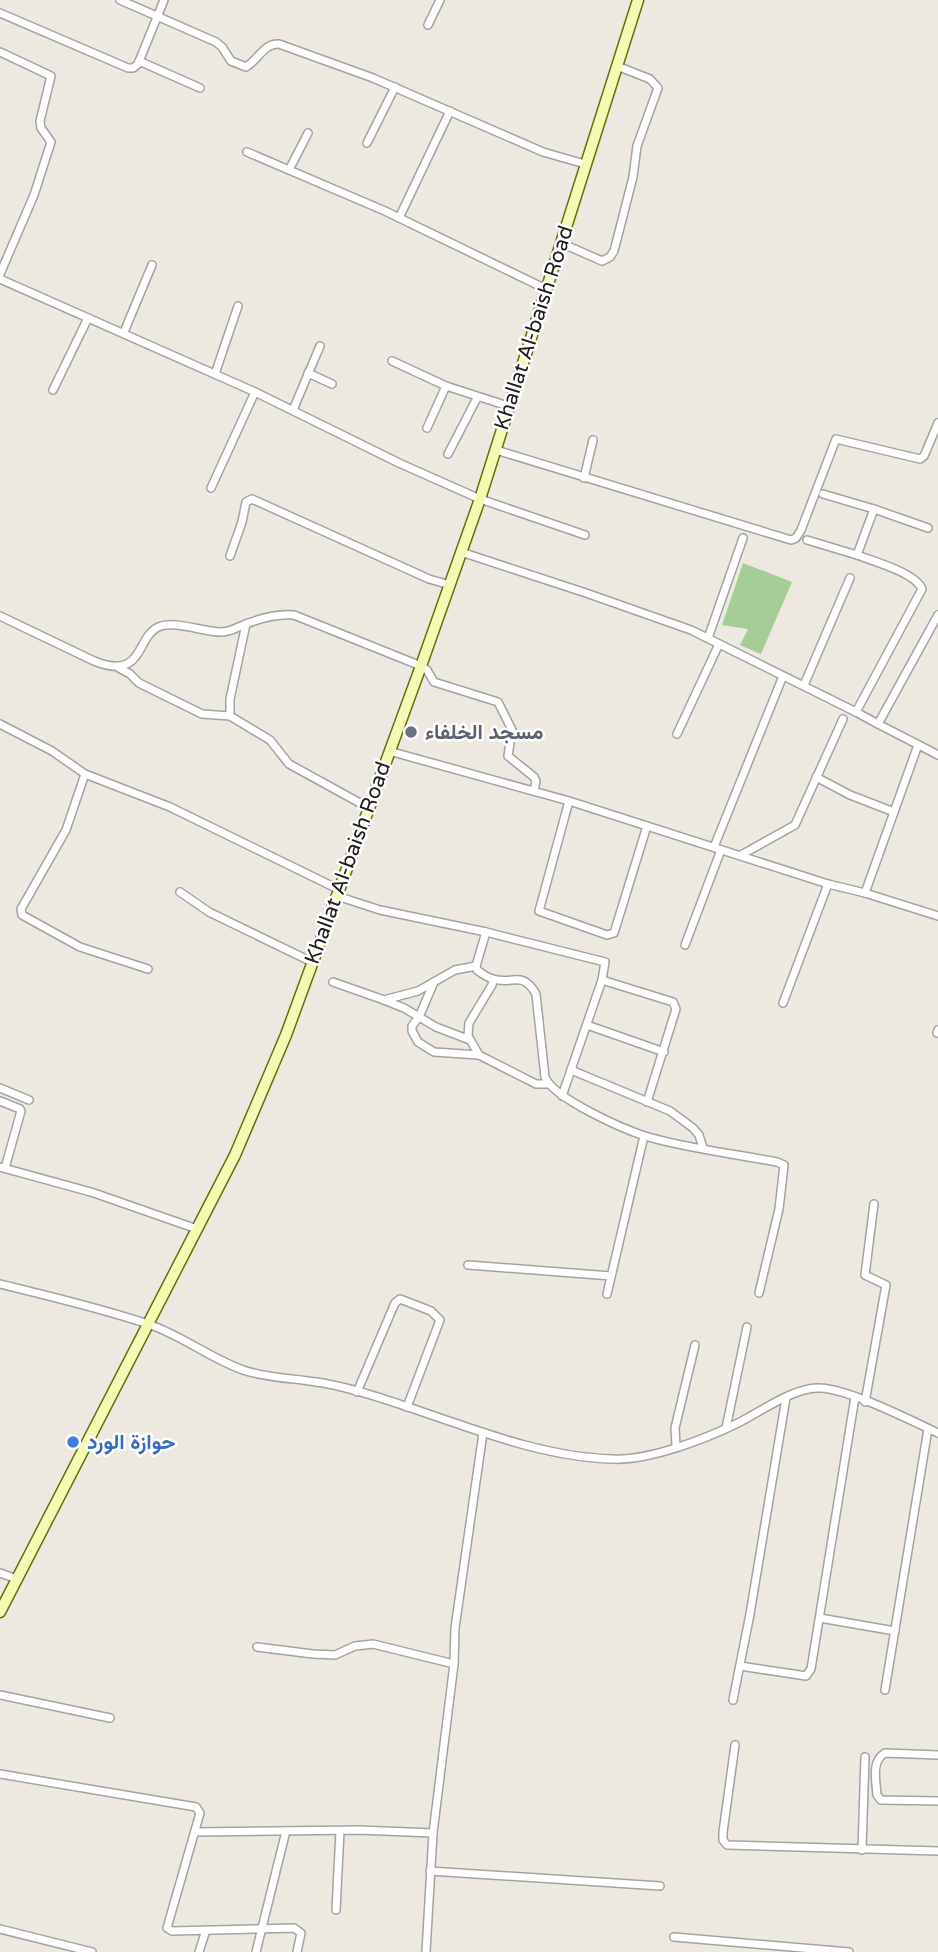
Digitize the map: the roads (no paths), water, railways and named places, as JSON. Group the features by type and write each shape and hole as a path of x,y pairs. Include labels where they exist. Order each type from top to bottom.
{"street":[{"path":"120,0 216,42 237,65 246,67 267,47 279,44 395,87 543,152 585,164"},
{"path":"0,13 133,68 139,61 164,0"},
{"path":"428,25 440,0"},
{"name":"Khallat Al-baish Road","path":"0,1612 235,1154 286,1035 480,499 638,0"},
{"path":"0,52 51,76 40,121 41,128 50,138 49,147 34,195 0,276 255,392 399,463 480,499 585,535"},
{"path":"139,61 200,88"},
{"path":"561,243 602,261 614,251 633,177 637,146 658,88 650,79 617,66"},
{"path":"367,143 395,87"},
{"path":"399,218 450,111"},
{"path":"289,170 308,133"},
{"path":"247,152 399,218 546,289"},
{"path":"124,332 152,265"},
{"path":"215,374 238,306"},
{"path":"53,390 88,318"},
{"path":"293,410 320,346"},
{"path":"392,362 477,398 508,406"},
{"path":"309,373 332,384"},
{"path":"426,428 446,386"},
{"path":"211,488 255,392"},
{"path":"448,454 477,398"},
{"path":"496,450 791,540 796,538 801,530 836,439 920,459 924,456 938,423"},
{"path":"584,478 593,440"},
{"path":"823,494 928,528"},
{"path":"230,556 246,502 252,499 429,579 450,585"},
{"path":"857,555 874,509"},
{"path":"708,638 743,538"},
{"path":"807,540 857,555 906,575 918,582 922,589 856,712"},
{"path":"461,552 586,593 708,638 938,755"},
{"path":"804,685 850,578"},
{"path":"0,616 94,662 110,668 119,668 135,657 153,630 163,624 221,632 278,615 294,615 421,666 427,670 434,682 498,702 512,730 508,756 534,776 534,792"},
{"path":"878,723 938,615"},
{"path":"230,716 230,699 246,624"},
{"path":"677,734 719,644"},
{"path":"119,668 139,682 202,714 230,716 270,740 289,764 369,808"},
{"path":"685,945 783,676"},
{"path":"741,855 794,825 843,719"},
{"path":"0,724 52,751 85,774 170,807 338,893 380,910 602,960 606,965 602,980 562,1096"},
{"path":"865,893 918,745"},
{"path":"389,751 569,801 828,884 938,916"},
{"path":"85,774 66,830 21,909 22,915 80,947 148,970"},
{"path":"816,777 850,795 894,812"},
{"path":"569,801 539,911 607,935 614,933 648,826"},
{"path":"783,1003 828,884"},
{"path":"180,892 209,912 312,962"},
{"path":"476,967 486,932"},
{"path":"476,967 493,980 523,979 530,984 536,993 542,1065 548,1084 562,1096 644,1136 782,1163 784,1166 779,1209 759,1293"},
{"path":"384,1000 418,991 454,970 476,967"},
{"path":"479,1055 470,1040 469,1023 493,980"},
{"path":"602,980 676,1004 677,1009 647,1102"},
{"path":"333,982 384,1000 436,1027 470,1040"},
{"path":"434,982 419,1017 412,1026 418,1042 434,1052 479,1055 536,1084 548,1084"},
{"path":"587,1024 664,1052"},
{"path":"571,1070 682,1119 699,1135 703,1148"},
{"path":"0,1088 29,1100"},
{"path":"0,1101 21,1111 2,1168 91,1192 197,1229"},
{"path":"607,1294 644,1136"},
{"path":"865,1402 886,1285 865,1275 874,1205"},
{"path":"468,1265 611,1276"},
{"path":"0,1284 150,1324 241,1369 278,1378 319,1382 407,1407 482,1433 536,1447 612,1460 637,1458 691,1443 812,1388 833,1389 938,1433"},
{"path":"357,1392 395,1303 400,1298 431,1311 440,1320 407,1407"},
{"path":"726,1429 747,1327"},
{"path":"676,1446 677,1418 695,1345"},
{"path":"740,1666 800,1676 809,1674 855,1397"},
{"path":"733,1700 786,1398"},
{"path":"885,1690 928,1429"},
{"path":"426,1952 433,1833 454,1664 455,1628 482,1433"},
{"path":"0,1573 17,1579"},
{"path":"820,1618 895,1631"},
{"path":"257,1647 335,1655 355,1646 373,1644 454,1664"},
{"path":"0,1695 110,1718"},
{"path":"735,1745 723,1832 723,1840 727,1845 938,1851"},
{"path":"938,1755 885,1753 879,1757 876,1764 877,1795 881,1800 938,1801"},
{"path":"862,1850 865,1757"},
{"path":"0,1774 196,1807 200,1813 166,1926 172,1931 297,1928 301,1933 297,1952"},
{"path":"195,1832 340,1830 433,1833"},
{"path":"336,1910 340,1830"},
{"path":"256,1952 286,1831"},
{"path":"430,1871 660,1886"},
{"path":"0,1929 92,1952"},
{"path":"199,1952 206,1930"},
{"path":"674,1937 849,1952"}],"place":[{"name":"مسجد الخلفاء","path":"411,732"},
{"name":"حوازة الورد","path":"73,1442"}]}
